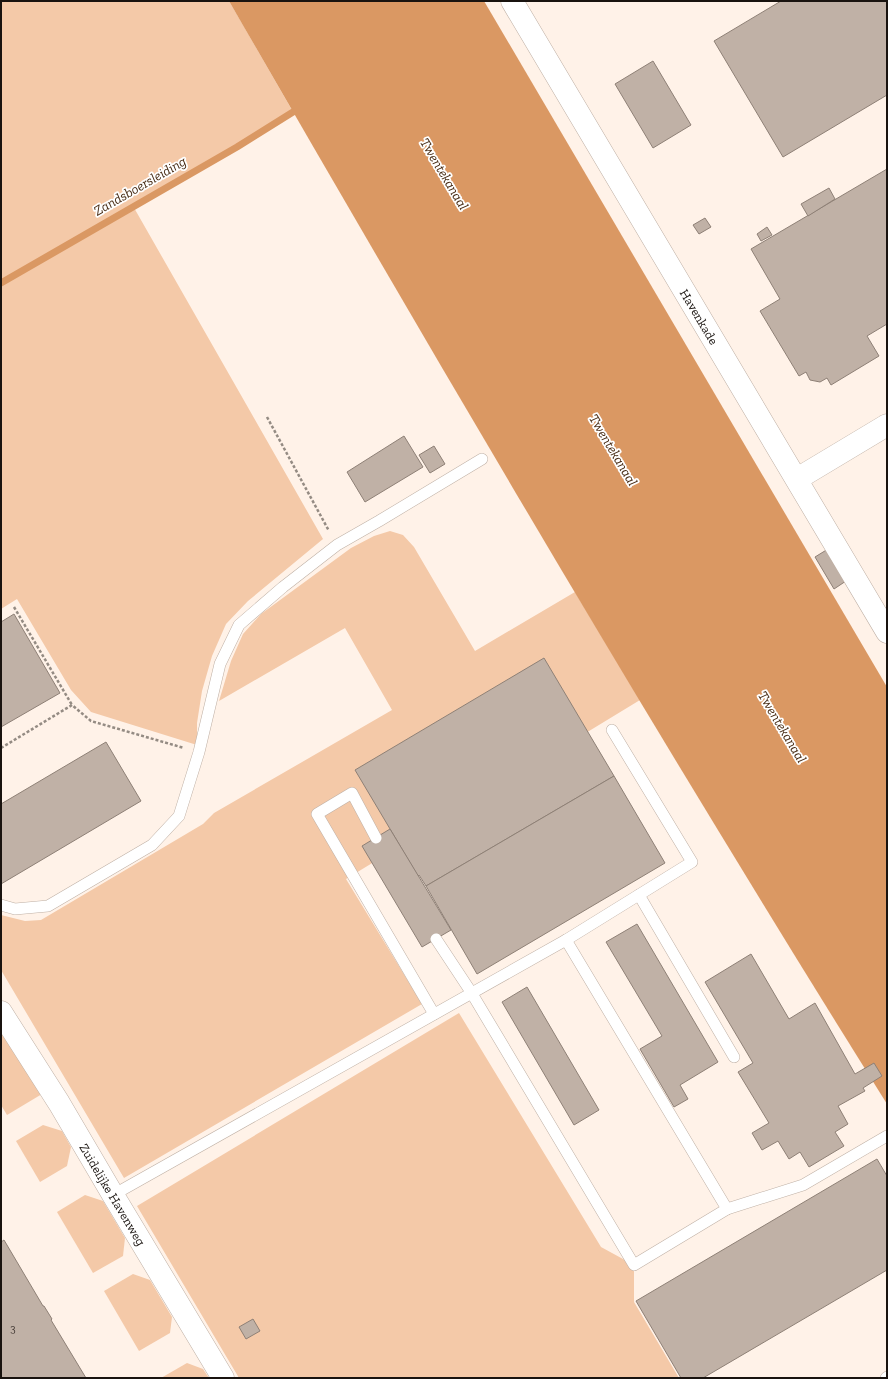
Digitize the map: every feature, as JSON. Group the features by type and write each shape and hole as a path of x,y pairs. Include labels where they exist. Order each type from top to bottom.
{"street":[{"name":"Havenkade","path":"512,1 887,632"},
{"path":"797,479 887,425"},
{"name":"Zuidelijke Havenweg","path":"1,1012 60,1103 113,1195 223,1378"}],"lane":[{"path":"1,905 15,909 48,906 152,846 179,816 200,752 220,664 239,625 283,587 337,545 379,522 482,459"},
{"path":"113,1195 471,992 566,940 692,862 612,730"},
{"path":"376,838 352,793 317,814 434,1014"},
{"path":"639,895 734,1057"},
{"path":"436,939 471,992 634,1265 727,1209 803,1185 887,1136"},
{"path":"566,940 727,1209"}],"path":[{"path":"267,417 337,545"},
{"path":"14,607 72,705 91,721 200,752"},
{"path":"1,748 72,705"}],"shaded area":[{"path":"1,1 229,1 293,112 237,147 133,206 323,539 248,601 226,624 212,656 202,691 197,723 197,745 91,712 71,690 17,599 1,609"},
{"path":"390,531 403,535 414,547 475,651 575,592 640,700 346,879 422,1004 124,1178 1,970 1,915 25,921 41,920 203,824 214,813 392,710 345,628 219,701 231,661 243,634 261,614 351,548 374,536"},
{"path":"459,1013 601,1247 634,1265 634,1302 679,1378 239,1378 137,1206"},
{"path":"1,1025 42,1094 7,1115 1,1105"},
{"path":"43,1125 62,1131 71,1147 67,1166 40,1182 16,1141"},
{"path":"85,1195 103,1201 125,1238 123,1256 93,1273 57,1212"},
{"path":"133,1274 150,1280 172,1317 170,1333 139,1351 104,1291"},
{"path":"187,1363 203,1369 209,1378 161,1378"}],"water":[{"name":"Twentekanaal","path":"229,1 484,1 887,687 887,1104 802,968 635,694 471,418"}],"building":[{"path":"781,1 887,1 887,95 783,157 714,41"},
{"path":"653,61 691,125 653,148 615,84"},
{"path":"887,169 887,324 867,336 879,356 831,385 827,378 820,382 810,380 806,372 799,376 760,311 780,299 751,249"},
{"path":"829,188 835,199 808,216 801,204"},
{"path":"705,218 711,227 699,234 693,225"},
{"path":"767,227 772,235 761,241 757,234"},
{"path":"404,436 423,467 365,502 347,472"},
{"path":"434,446 445,464 430,473 419,455"},
{"path":"828,549 846,581 834,589 815,557"},
{"path":"14,614 60,693 1,727 1,622"},
{"path":"544,658 614,776 426,886 419,875 418,876 355,770"},
{"path":"106,742 141,801 1,884 1,804"},
{"path":"614,776 665,863 477,974 426,886"},
{"path":"390,829 451,930 422,947 362,846"},
{"path":"637,924 718,1062 680,1085 688,1099 674,1107 640,1049 662,1036 606,942"},
{"path":"751,954 789,1019 815,1003 855,1074 874,1063 882,1076 863,1088 865,1091 838,1106 848,1124 835,1132 844,1146 809,1167 800,1152 789,1159 778,1141 762,1150 752,1133 769,1123 738,1072 753,1063 705,982"},
{"path":"527,987 599,1110 574,1125 502,1002"},
{"path":"877,1159 887,1176 887,1270 703,1378 681,1378 636,1301"},
{"path":"4,1240 86,1378 1,1378 1,1242"},
{"path":"253,1319 260,1331 246,1339 239,1327"}],"waterway":[{"name":"Zandsboersleiding","path":"1,283 237,147 293,112"}]}
